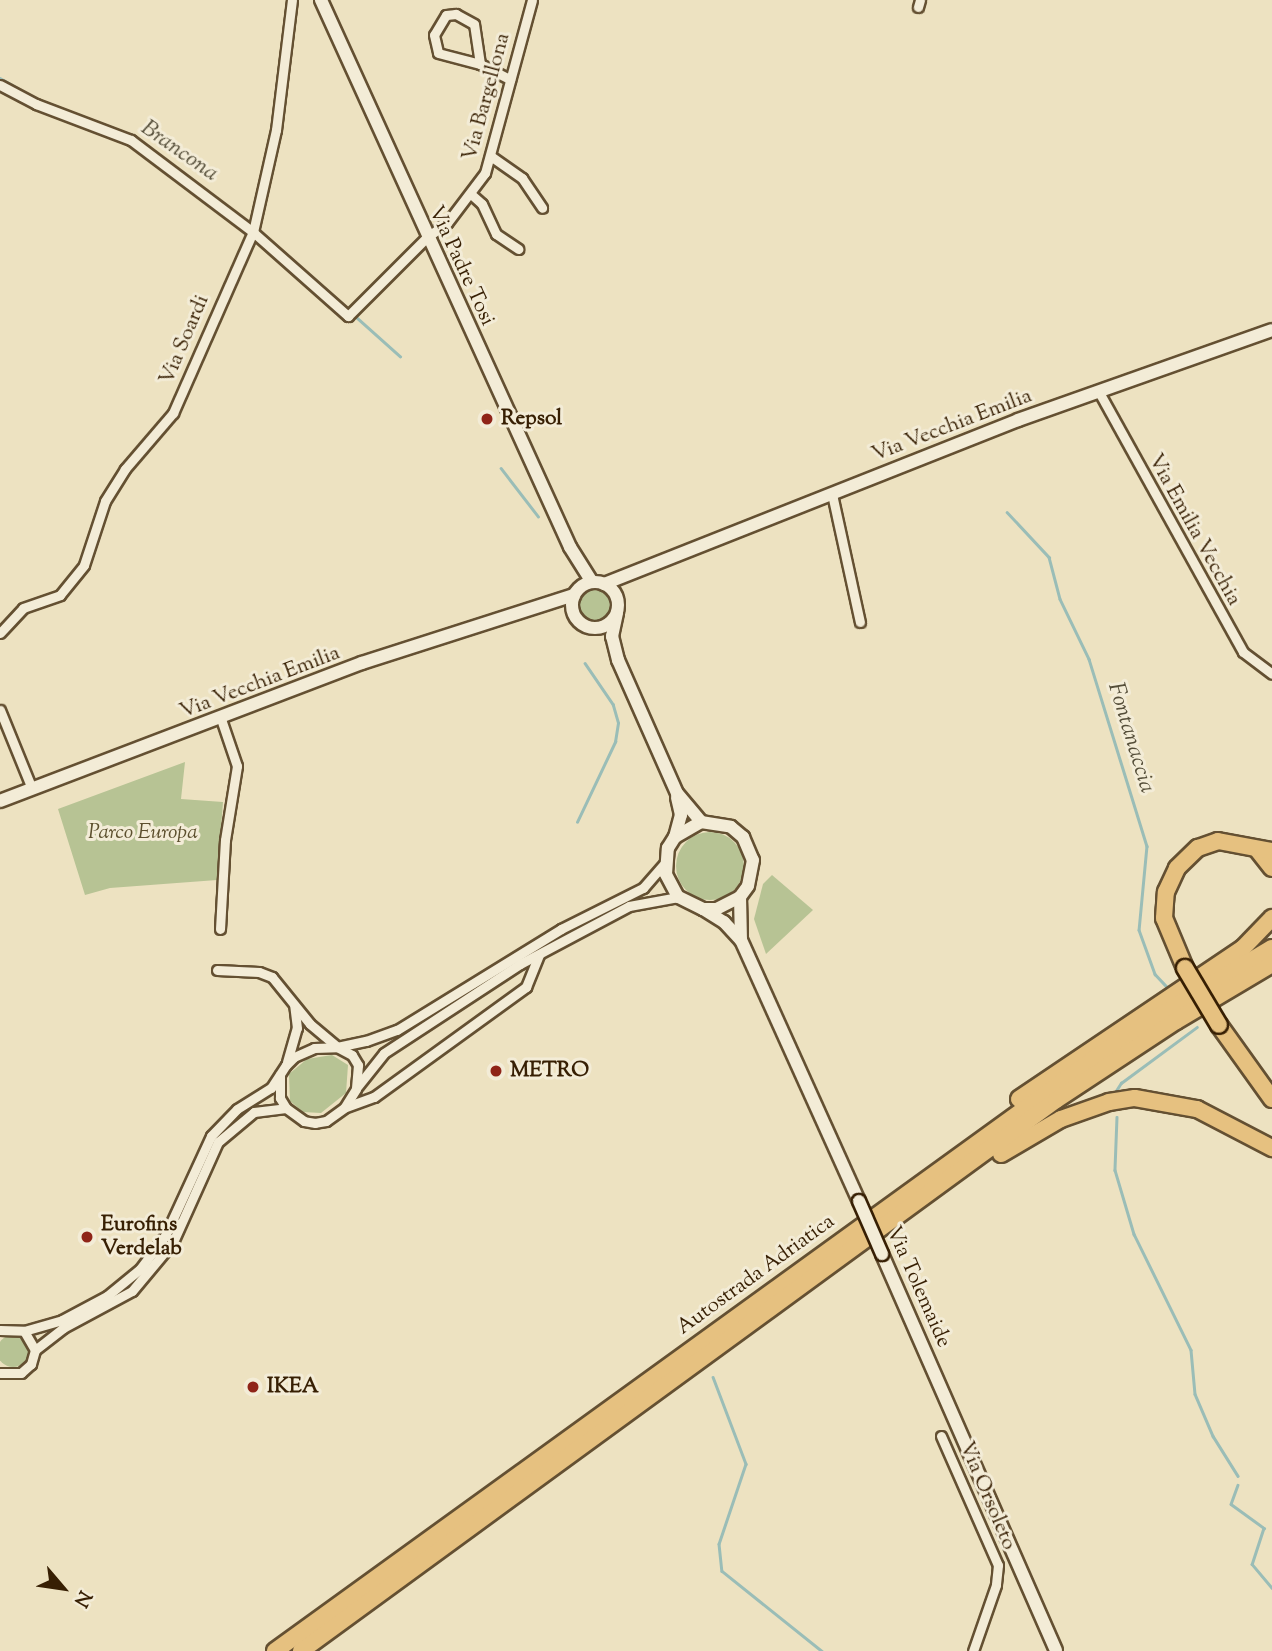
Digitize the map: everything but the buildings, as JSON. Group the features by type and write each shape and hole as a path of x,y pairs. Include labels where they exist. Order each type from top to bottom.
{"highway":[{"path":"1272,868 1264,850 1241,842 1218,841 1198,848 1177,868 1166,892 1164,918 1185,968 1219,1025 1272,1099"},
{"path":"879,1211 1063,1066 1244,948 1272,918"},
{"name":"Autostrada Adriatica","path":"275,1651 879,1211 1127,1035 1272,948"},
{"name":"Autostrada Adriatica","path":"301,1651 1056,1100 1176,1021 1272,964"},
{"path":"792,1294 826,1276 1022,1140 1061,1119 1109,1102 1150,1099 1197,1110 1272,1148"}],"main road":[{"name":"Via Padre Tosi","path":"321,0 426,238 570,547"},
{"name":"Via Vecchia Emilia","path":"598,583 649,566 1100,392 1272,330"},
{"path":"570,547 598,583 615,594 617,609 612,636 618,660 677,793 681,815 665,861 666,874 678,897"},
{"path":"570,547 575,593 573,614"},
{"path":"587,627 606,626 649,566"},
{"path":"575,593 598,583"},
{"name":"Via Vecchia Emilia","path":"0,801 221,719 362,663 575,593"},
{"path":"535,604 573,614 618,660"},
{"path":"675,837 701,822 677,793"},
{"name":"Via Tolemaide","path":"701,822 731,827 750,848 753,874 740,897 741,940"},
{"name":"Via Tolemaide","path":"678,897 724,922 741,940 859,1200 1056,1651"},
{"path":"702,909 729,905 740,897"}],"street":[{"name":"Via Soardi","path":"0,633 23,608 60,595 84,565 105,501 125,469 173,413 253,232 276,130 292,0"},
{"name":"Via Bargellona","path":"253,232 348,316 472,195 492,157 531,0"},
{"path":"480,64 474,24 456,13 446,15 434,36 438,53 480,64 510,79"},
{"path":"0,85 37,104 131,140 253,232"},
{"path":"492,157 522,178 542,208"},
{"path":"472,195 482,204 496,234 518,249"},
{"name":"Via Emilia Vecchia","path":"1100,392 1242,652 1272,674"},
{"path":"832,494 860,622"},
{"path":"0,710 32,789"},
{"path":"220,929 225,840 237,766 221,719"},
{"path":"286,1065 314,1048 337,1046 397,1030 550,935 643,888 662,871 665,861"},
{"path":"344,1108 384,1053 540,953 629,906 678,897"},
{"path":"280,1075 279,1086 286,1108 304,1121 315,1123 374,1097 526,987 540,953"},
{"path":"217,970 259,972 292,997 310,1024 356,1059 356,1089"},
{"path":"0,1330 24,1331 62,1320 107,1296 140,1269 164,1236 211,1136 237,1110 271,1088 286,1065 297,1028 292,997"},
{"path":"2,1375 27,1369 35,1350 63,1328 132,1291 173,1242 218,1142 233,1124 254,1112 286,1108"},
{"path":"24,1331 35,1350"},
{"name":"Via Orsoleto","path":"941,1436 998,1565 996,1585 973,1651"}],"green space":[{"path":"594,590 605,595 610,606 605,617 594,622 583,617 578,606 583,595"},
{"name":"Parco Europa","path":"185,762 181,799 223,802 217,880 110,888 85,895 58,809"},
{"path":"710,832 723,835 734,842 741,853 744,866 741,879 734,890 723,897 710,900 697,897 686,890 679,879 676,866 679,853 686,842 697,835"},
{"path":"772,875 813,910 766,954 754,919 763,884"},
{"path":"332,1055 348,1065 346,1093 321,1113 303,1112 290,1101 289,1074 307,1059"},
{"path":"13,1335 24,1340 29,1351 24,1362 13,1367 2,1362 -3,1351 2,1340"}],"waterway":[{"name":"Brancona","path":"0,78 35,98 127,134"},
{"name":"Brancona","path":"133,137 250,223 259,184"},
{"name":"Brancona","path":"279,249 342,305"},
{"name":"Brancona","path":"354,315 400,356"},
{"name":"Brancona","path":"501,468 538,516"},
{"name":"Fontanaccia","path":"1007,512 1049,557 1060,599 1089,659 1147,846 1139,930 1155,974 1169,989"},
{"name":"Brancona","path":"577,822 615,742 618,723 613,705 585,664"},
{"name":"Fontanaccia","path":"1114,1094 1121,1083 1197,1027"},
{"name":"Fontanaccia","path":"1117,1117 1115,1170 1134,1234 1191,1350 1195,1394 1213,1436 1238,1476"},
{"name":"Brancona","path":"713,1377 746,1464 719,1544 722,1571 822,1651"},
{"name":"Fontanaccia","path":"1238,1485 1231,1504 1264,1528 1252,1564 1272,1588"}],"place":[{"name":"Repsol","path":"487,419"},
{"name":"METRO","path":"496,1071"},
{"name":"Eurofins Verdelab","path":"87,1237"},
{"name":"IKEA","path":"253,1387"}]}
